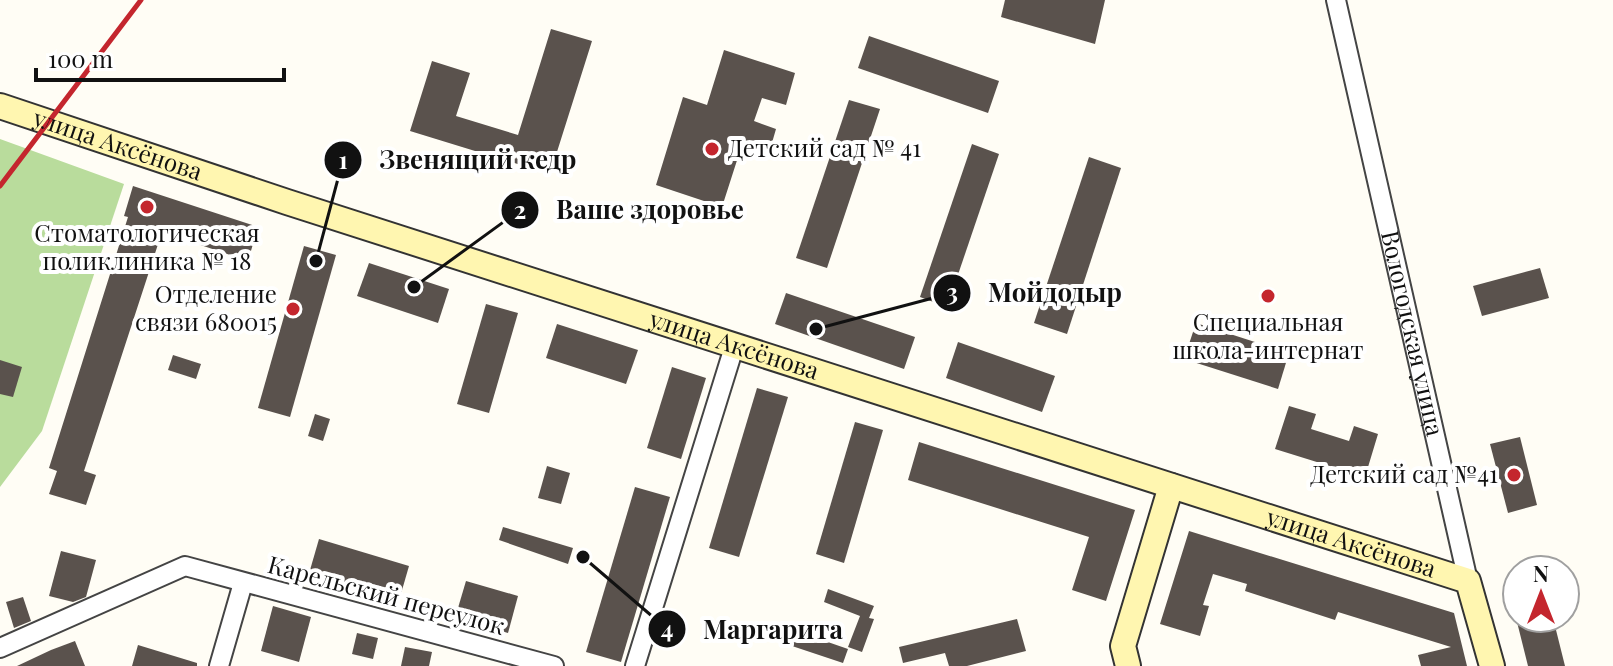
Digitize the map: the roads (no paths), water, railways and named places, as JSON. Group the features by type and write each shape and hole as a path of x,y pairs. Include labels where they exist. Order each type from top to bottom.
{"street":[{"name":"Вологодская улица","path":"1336,0 1468,581 1492,666"},
{"name":"улица Аксёнова","path":"0,106 287,202 1468,581"},
{"path":"635,666 735,344"},
{"path":"1128,666 1123,646 1171,486"},
{"path":"0,648 185,566 243,583"},
{"name":"Карельский переулок","path":"219,666 243,583 554,666"}],"railway":[{"path":"0,186 141,0"}],"place":[{"name":"Детский сад № 41","path":"712,149"},
{"name":"Стоматологическая поликлиника № 18","path":"147,207"},
{"name":"Звенящий кедр","path":"316,261"},
{"name":"Ваше здоровье","path":"414,287"},
{"name":"Специальная школа-интернат","path":"1268,296"},
{"name":"Отделение связи 680015","path":"293,309"},
{"name":"Мойдодыр","path":"816,329"},
{"name":"Детский сад №41","path":"1514,475"},
{"name":"Маргарита","path":"583,557"}]}
